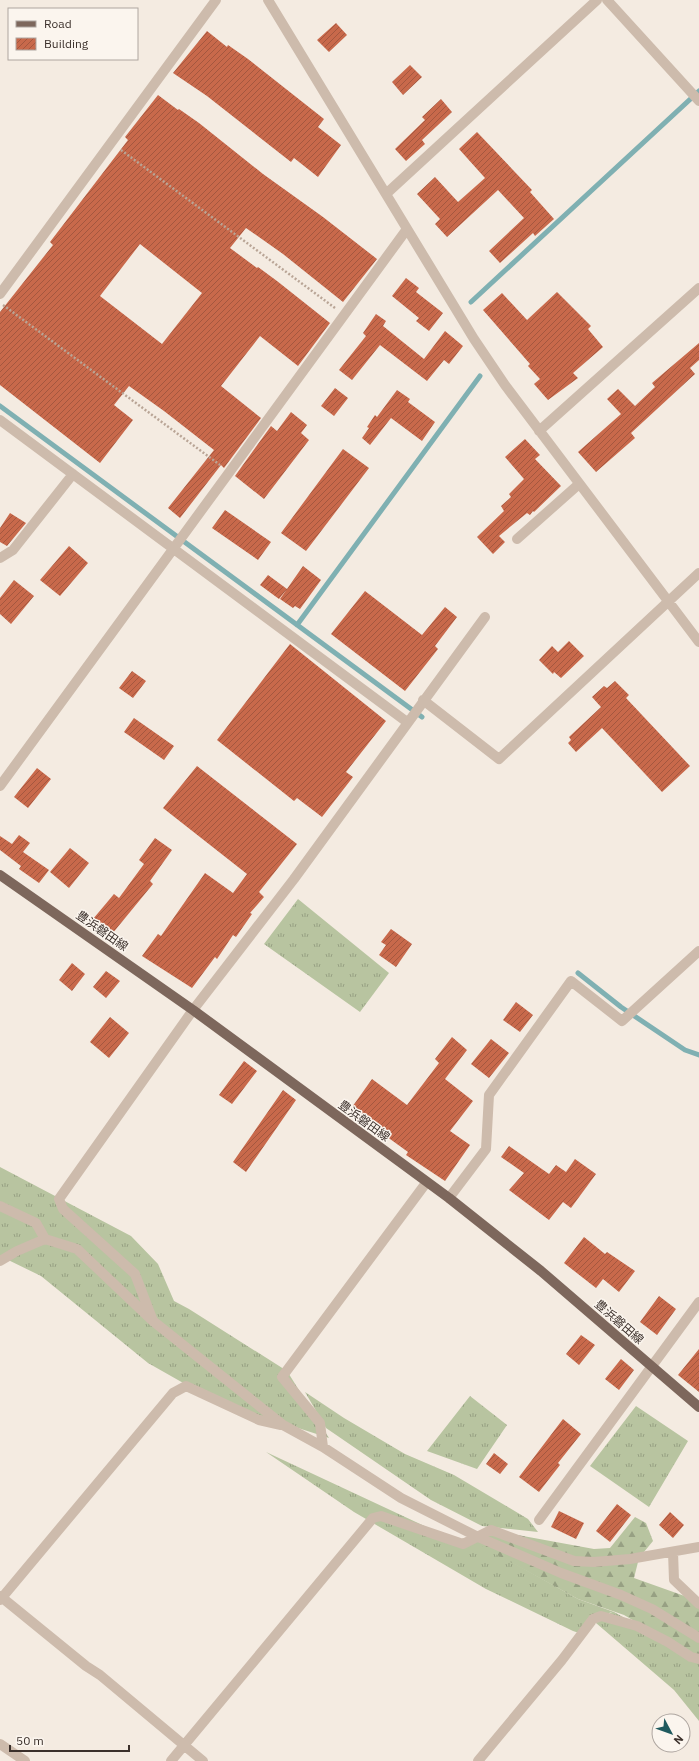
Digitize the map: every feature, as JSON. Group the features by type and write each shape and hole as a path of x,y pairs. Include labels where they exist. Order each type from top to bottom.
{"main road":[{"name":"豊浜磐田線","path":"0,875 193,1010 426,1183 449,1198 541,1271 699,1407"}],"street":[{"path":"0,294 216,0"},
{"path":"268,0 474,339 505,386 699,642"},
{"path":"386,194 598,0"},
{"path":"606,0 699,101"},
{"path":"0,786 407,229"},
{"path":"539,431 699,288"},
{"path":"0,420 174,549 410,719"},
{"path":"0,558 13,550 73,474"},
{"path":"517,539 579,484"},
{"path":"422,702 499,759 669,603 699,573"},
{"path":"153,1321 135,1274 63,1209 58,1199 193,1010 294,879 485,617"},
{"path":"449,1198 486,1149 489,1095 571,981 622,1021 699,951"},
{"path":"322,1446 320,1423 282,1377 426,1183"},
{"path":"0,1206 36,1223 45,1239"},
{"path":"0,1261 17,1251 45,1239 77,1249 153,1321 283,1425 322,1446 401,1498 478,1537 561,1573 652,1608 699,1638"},
{"path":"540,1520 699,1302"},
{"path":"202,1761 100,1675 86,1666 1,1598 173,1393 186,1386 259,1420 283,1425"},
{"path":"171,1761 373,1518 381,1516 463,1544 491,1530 574,1561 594,1562 630,1559 699,1547"},
{"path":"673,1552 674,1580 699,1604"},
{"path":"680,1586 699,1610"},
{"path":"478,1761 562,1660 592,1619 601,1616 637,1626 668,1642 691,1657 699,1658"},
{"path":"0,1744 25,1761"}],"path":[{"path":"111,143 345,315"},
{"path":"0,303 230,472"}],"green space":[{"path":"298,899 389,973 360,1012 264,944"},
{"path":"0,1167 131,1236 158,1264 174,1301 287,1371 329,1438 215,1401 148,1363 41,1276 0,1256"},
{"path":"305,1392 344,1418 405,1454 454,1475 528,1519 538,1532 482,1526 431,1500 326,1428"},
{"path":"470,1396 507,1425 477,1469 427,1451"},
{"path":"636,1406 688,1441 649,1507 590,1466"},
{"path":"266,1452 463,1544 478,1537 506,1559 578,1599 614,1612 699,1659 699,1721 674,1690 596,1623 612,1612 601,1616 582,1634 573,1631 486,1589 354,1512"},
{"path":"635,1517 646,1523 653,1541 639,1558 634,1578 693,1599 699,1607 699,1659 624,1615 578,1599 479,1545 491,1530 594,1549 610,1548"}],"building":[{"path":"336,23 347,35 329,52 317,40"},
{"path":"207,31 227,47 228,45 248,59 324,119 318,127 341,145 318,177 294,158 291,162 207,96 173,73"},
{"path":"410,65 422,77 403,95 392,82"},
{"path":"158,95 199,123 263,174 323,217 377,259 343,302 283,254 246,228 230,248 277,281 330,323 298,366 260,336 221,386 261,418 224,468 221,465 180,518 168,508 214,450 164,411 129,386 114,405 133,420 100,463 0,385 0,312 53,245 50,242 128,140 125,137","holes":["140,244 202,293 162,344 100,296"]},
{"path":"441,99 452,112 422,140 425,144 406,161 395,149 425,120 422,117"},
{"path":"477,132 532,190 530,192 554,219 535,236 533,233 500,263 489,251 524,218 498,190 447,237 435,224 440,219 417,194 435,177 458,202 485,178 459,149"},
{"path":"406,278 419,288 416,292 443,313 429,331 416,321 419,318 392,296"},
{"path":"557,292 591,326 588,329 603,347 573,373 578,378 548,400 534,384 540,379 528,366 530,364 483,310 502,293 527,320"},
{"path":"376,314 386,321 383,326 424,359 445,331 463,346 449,364 444,360 427,381 380,345 352,380 339,370 366,336 363,333"},
{"path":"699,343 699,360 690,368 695,374 631,433 635,438 596,472 578,452 621,414 607,399 618,389 635,406 655,387 652,383"},
{"path":"335,388 348,398 334,416 321,406"},
{"path":"397,390 410,399 408,402 435,422 422,441 391,418 370,445 362,438 369,428 367,427 375,415 377,417"},
{"path":"291,412 307,425 301,433 309,440 264,499 235,476 271,426 277,431"},
{"path":"525,439 540,455 535,459 561,486 534,512 533,511 530,515 527,513 499,536 505,542 493,554 477,537 504,511 501,506 511,497 509,494 524,479 505,457"},
{"path":"343,449 369,468 306,551 281,533"},
{"path":"225,510 271,542 258,560 212,528"},
{"path":"10,513 26,523 7,546 0,542 0,528"},
{"path":"69,546 88,563 60,596 40,580"},
{"path":"303,566 321,580 300,609 295,606 293,608 280,599"},
{"path":"268,575 287,589 279,599 260,585"},
{"path":"14,580 34,596 11,624 0,614 0,598"},
{"path":"365,591 422,635 445,607 457,617 435,646 438,649 405,691 331,634"},
{"path":"569,641 584,656 561,678 554,672 553,674 539,660 552,646 558,652"},
{"path":"290,644 386,721 346,772 353,777 322,817 297,798 294,801 217,740"},
{"path":"132,671 146,681 133,698 119,688"},
{"path":"615,681 629,695 626,698 690,766 662,792 602,728 576,752 568,743 571,740 569,737 601,707 592,697 604,686 607,688"},
{"path":"134,718 174,746 164,760 124,732"},
{"path":"197,766 297,844 259,892 264,897 250,913 252,914 236,937 233,935 217,959 215,957 192,988 142,956 158,934 161,936 205,873 233,893 247,874 163,808"},
{"path":"37,768 51,779 28,808 14,797"},
{"path":"19,835 30,843 23,852 49,870 39,883 19,869 21,866 0,850 0,836 12,844"},
{"path":"155,838 172,850 150,881 153,884 112,934 93,919 114,894 119,898 144,864 139,860"},
{"path":"70,848 89,863 69,888 50,872"},
{"path":"391,929 412,944 396,967 379,955 386,945 381,942"},
{"path":"72,963 85,974 72,991 59,980"},
{"path":"106,971 120,981 106,998 93,987"},
{"path":"516,1002 533,1015 520,1032 503,1020"},
{"path":"110,1017 129,1033 109,1058 90,1042"},
{"path":"452,1037 467,1050 445,1079 473,1101 450,1131 470,1145 445,1181 406,1155 408,1152 350,1110 372,1079 407,1105 439,1063 435,1059"},
{"path":"491,1039 509,1053 489,1078 471,1064"},
{"path":"244,1061 257,1071 232,1104 219,1095"},
{"path":"283,1090 296,1100 246,1172 233,1162"},
{"path":"509,1146 549,1174 556,1165 566,1172 575,1159 596,1174 571,1208 563,1202 549,1220 509,1190 524,1173 501,1157"},
{"path":"584,1237 605,1254 607,1252 635,1271 619,1292 603,1279 596,1288 564,1263"},
{"path":"659,1296 676,1309 657,1335 640,1322"},
{"path":"581,1335 595,1345 579,1365 566,1354"},
{"path":"699,1349 699,1392 678,1375"},
{"path":"621,1359 634,1370 619,1390 605,1379"},
{"path":"563,1419 581,1434 558,1463 560,1465 539,1492 519,1477"},
{"path":"494,1453 508,1464 500,1474 486,1464"},
{"path":"617,1504 631,1515 610,1542 596,1531"},
{"path":"559,1511 584,1523 576,1539 551,1527"},
{"path":"670,1512 684,1525 673,1538 659,1525"}],"waterway":[{"path":"471,302 699,91"},
{"path":"297,625 480,376"},
{"path":"0,406 422,717"},
{"path":"578,973 621,1007 685,1050 699,1055"}]}
